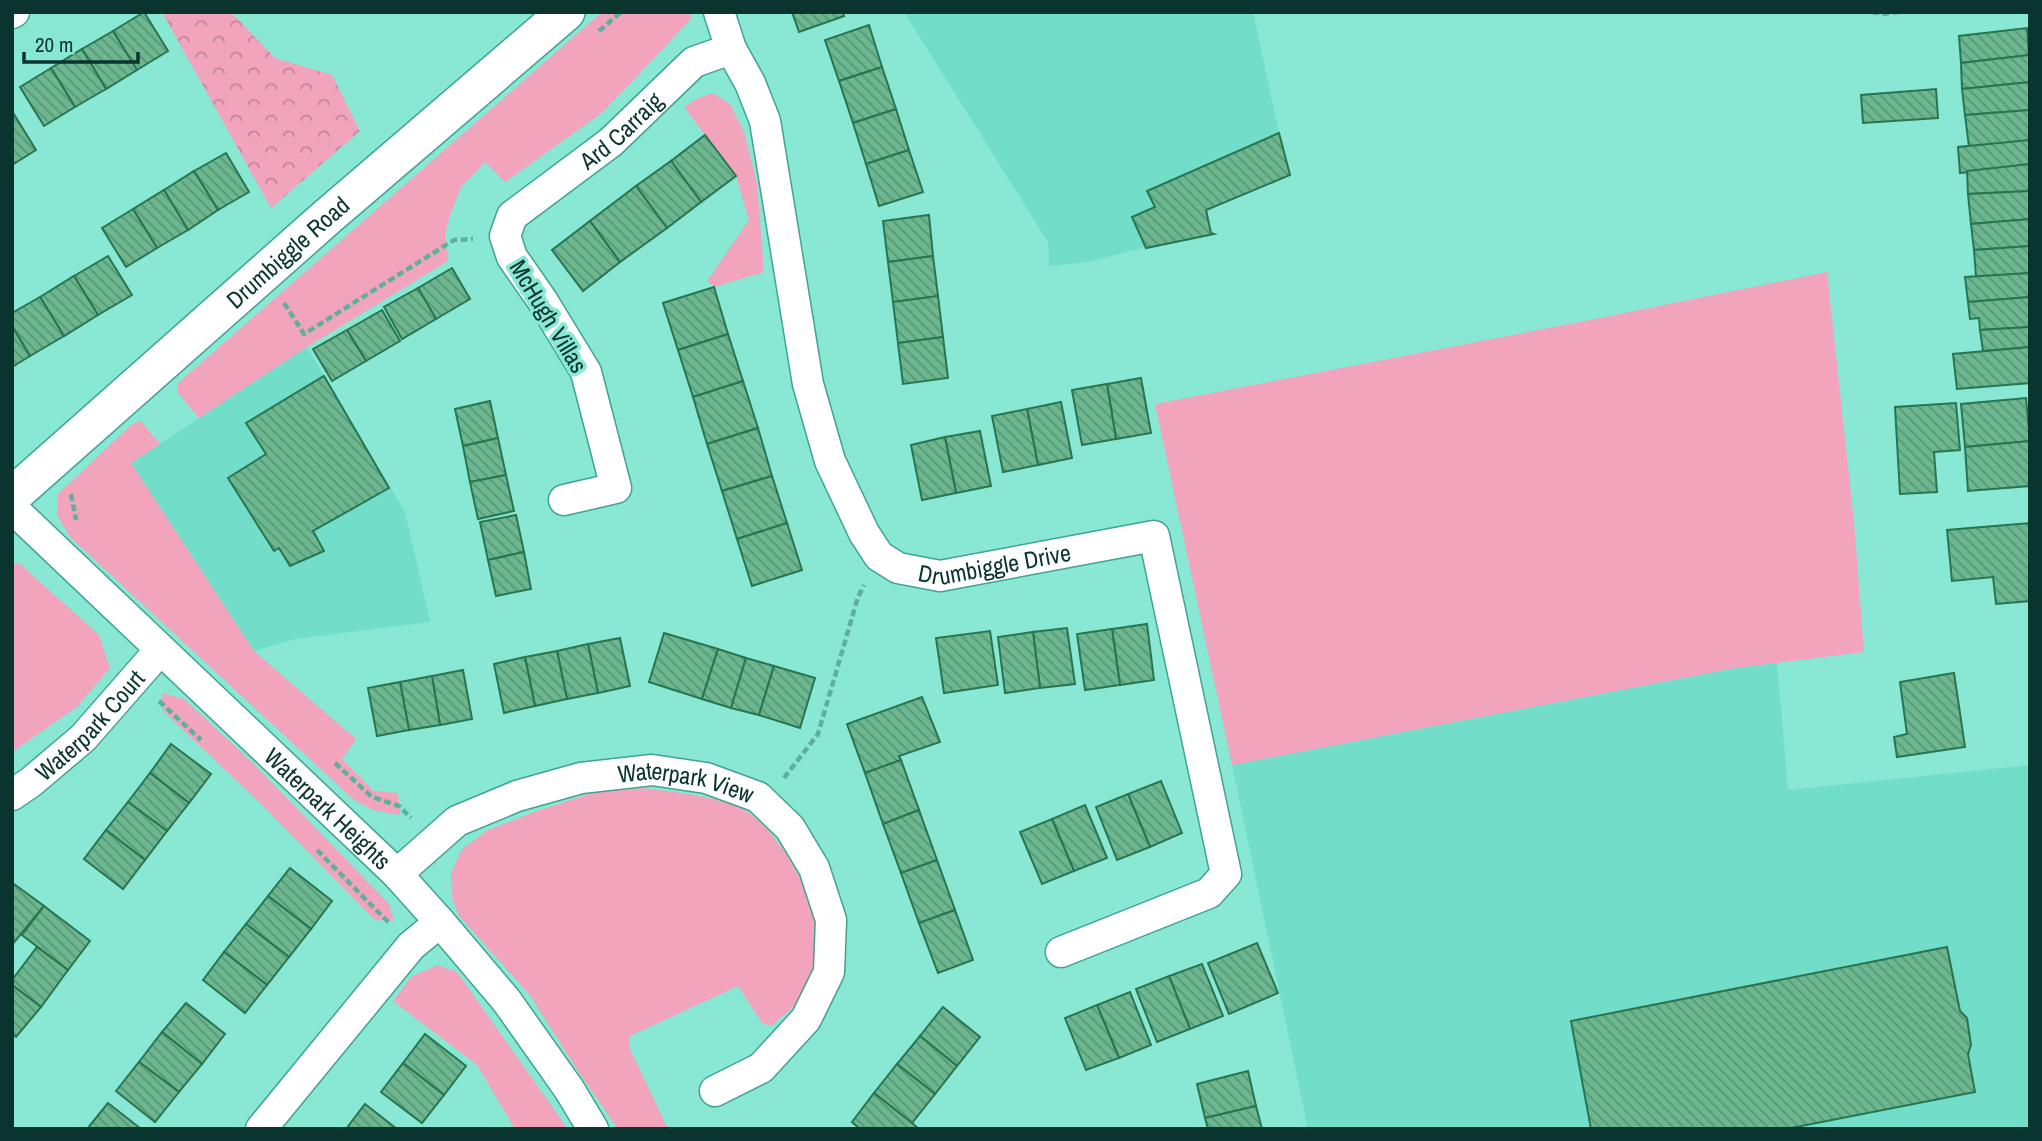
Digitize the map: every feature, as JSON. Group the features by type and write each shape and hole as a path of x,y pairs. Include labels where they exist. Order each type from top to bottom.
{"street":[{"name":"Drumbiggle Road","path":"12,496 327,217 566,12"},
{"path":"719,12 731,50 750,83 765,121 808,384 830,461 864,533 879,556"},
{"name":"Ard Carraig","path":"508,226 611,142 695,62 731,50"},
{"name":"McHugh Villas","path":"508,226 512,257 586,372 616,488 565,500"},
{"name":"Waterpark Heights","path":"12,508 397,874 440,922"},
{"name":"Drumbiggle Drive","path":"879,556 898,568 940,576 1154,536 1226,874 1209,893 1060,952"},
{"name":"Waterpark Court","path":"12,795 83,738 160,650"},
{"name":"Waterpark View","path":"397,874 457,821 517,796 581,778 652,770 706,778 758,797 790,828 814,868 831,920 829,972 806,1019 761,1068 715,1091"},
{"path":"261,1129 411,946 440,922 506,1000 569,1089 593,1129"}],"path":[{"path":"1872,12 1900,12"},
{"path":"284,302 304,334 454,240 508,226"},
{"path":"71,493 76,520"},
{"path":"765,803 818,734 858,597 879,556"},
{"path":"135,679 205,743"},
{"path":"331,759 372,797 399,806 435,841"},
{"path":"314,847 411,946"}],"shaded area":[{"path":"904,12 1253,12 1290,175 1206,210 1211,233 1088,262 1049,266 1048,242"},
{"path":"307,347 405,512 430,622 296,639 254,651 131,463"},
{"path":"1777,663 1788,790 2030,765 2030,1129 1308,1129 1232,765 1735,668"}],"green space":[{"path":"162,12 231,12 275,58 332,75 360,131 271,208"},
{"path":"602,12 690,12 691,19 602,113 505,182 485,162 461,187 450,215 445,235 448,261 307,347 199,418 178,393 177,384"},
{"path":"712,93 730,104 744,132 757,183 764,272 714,287 707,281 749,220 736,176 684,107"},
{"path":"1827,272 1854,522 1864,652 1735,668 1232,765 1155,404"},
{"path":"141,421 160,444 131,463 254,651 356,739 342,759 374,791 398,793 400,815 373,810 354,800 70,537 57,515 58,494 132,424"},
{"path":"12,563 20,564 99,635 110,668 77,707 12,752"},
{"path":"162,693 184,699 254,764 389,904 394,921 375,920 258,801 163,711"},
{"path":"645,788 720,801 755,817 787,856 811,901 817,924 817,944 812,974 805,992 771,1026 762,1023 738,986 630,1036 629,1047 668,1129 618,1129 529,994 459,916 452,898 451,873 462,849 488,830 592,793"},
{"path":"437,965 457,972 568,1129 515,1129 477,1065 393,1001 411,977"}],"building":[{"path":"144,12 168,51 137,70 113,31"},
{"path":"792,12 843,12 844,16 799,32"},
{"path":"869,25 882,67 839,81 825,40"},
{"path":"2027,28 2029,55 1961,63 1959,36"},
{"path":"113,31 137,70 106,89 82,49"},
{"path":"82,49 106,89 75,107 51,68"},
{"path":"2029,55 2030,82 1962,89 1961,63"},
{"path":"882,67 896,109 853,123 839,81"},
{"path":"51,68 75,107 44,126 20,87"},
{"path":"2030,82 2030,110 1965,115 1962,89"},
{"path":"1936,89 1938,118 1863,123 1861,95"},
{"path":"896,109 909,150 866,164 853,123"},
{"path":"2030,110 2030,140 1969,147 1965,115"},
{"path":"12,111 36,150 12,165"},
{"path":"1279,133 1290,175 1206,210 1211,233 1214,234 1146,248 1132,217 1155,207 1147,191"},
{"path":"705,135 736,176 701,202 671,161"},
{"path":"2030,140 2030,164 1960,173 1958,147"},
{"path":"909,150 923,192 879,206 866,164"},
{"path":"226,153 249,192 218,210 194,171"},
{"path":"671,161 701,202 667,228 636,186"},
{"path":"2030,164 2030,191 1968,194 1967,171"},
{"path":"194,171 218,210 188,230 164,190"},
{"path":"636,186 667,228 620,262 590,221"},
{"path":"164,190 188,230 157,248 133,209"},
{"path":"2030,191 2030,219 1971,224 1968,194"},
{"path":"133,209 157,248 126,267 102,228"},
{"path":"929,215 933,256 888,262 883,221"},
{"path":"2030,219 2030,246 1974,250 1971,224"},
{"path":"590,221 620,262 583,291 552,250"},
{"path":"2030,246 2030,273 1976,277 1974,250"},
{"path":"108,256 132,295 98,315 74,276"},
{"path":"933,256 938,296 893,302 888,262"},
{"path":"452,268 470,299 436,319 418,288"},
{"path":"2030,273 2030,297 1968,302 1965,277"},
{"path":"74,276 98,315 64,336 40,297"},
{"path":"714,287 728,334 678,350 663,303"},
{"path":"418,288 436,319 402,339 384,307"},
{"path":"938,296 943,337 898,343 893,302"},
{"path":"40,297 64,336 30,356 12,326 12,313"},
{"path":"2030,297 2030,327 1980,330 1979,318 1970,319 1968,302"},
{"path":"382,310 400,341 366,361 347,330"},
{"path":"12,326 30,356 12,367"},
{"path":"2030,327 2030,347 1983,351 1980,330"},
{"path":"347,330 366,361 332,381 313,349"},
{"path":"728,334 743,381 693,397 678,350"},
{"path":"943,337 948,378 903,384 898,343"},
{"path":"2030,347 2030,383 1957,389 1953,354"},
{"path":"324,376 389,488 313,531 324,551 290,566 279,548 274,551 228,478 266,454 246,423"},
{"path":"1141,378 1151,433 1116,439 1107,384"},
{"path":"743,381 758,428 707,444 693,397"},
{"path":"1107,384 1116,439 1082,445 1072,390"},
{"path":"2026,398 2030,441 1965,447 1961,404"},
{"path":"490,401 498,438 463,446 455,409"},
{"path":"1061,402 1072,458 1038,465 1027,409"},
{"path":"1956,403 1960,450 1934,452 1937,492 1900,494 1895,407"},
{"path":"1027,409 1038,465 1003,472 992,416"},
{"path":"758,428 772,476 722,491 707,444"},
{"path":"980,431 991,486 956,493 945,437"},
{"path":"945,437 956,493 922,500 911,445"},
{"path":"498,438 506,475 470,482 463,446"},
{"path":"2030,441 2030,486 1968,491 1965,447"},
{"path":"506,475 514,511 478,519 470,482"},
{"path":"772,476 787,523 737,539 722,491"},
{"path":"516,515 524,552 488,560 480,522"},
{"path":"787,523 802,570 752,586 737,539"},
{"path":"2030,523 2030,601 1996,604 1993,577 1952,581 1947,530"},
{"path":"524,552 531,589 496,596 488,560"},
{"path":"1147,624 1154,680 1120,685 1112,629"},
{"path":"1067,628 1075,684 1040,688 1033,632"},
{"path":"1112,629 1120,685 1085,690 1077,634"},
{"path":"990,631 998,685 944,693 936,638"},
{"path":"1033,632 1040,688 1005,693 998,637"},
{"path":"664,633 718,649 702,699 649,682"},
{"path":"620,638 630,686 598,693 588,644"},
{"path":"588,644 598,693 567,699 557,651"},
{"path":"718,649 746,658 731,708 702,699"},
{"path":"557,651 567,699 535,706 525,657"},
{"path":"525,657 535,706 504,713 494,664"},
{"path":"746,658 774,666 759,715 731,708"},
{"path":"774,666 815,678 800,728 759,715"},
{"path":"463,670 472,719 440,725 432,676"},
{"path":"1954,673 1965,747 1897,757 1894,737 1907,734 1900,682"},
{"path":"432,676 440,725 409,730 400,682"},
{"path":"400,682 409,730 377,736 368,688"},
{"path":"922,697 940,742 899,756 901,760 865,773 847,724"},
{"path":"171,744 211,774 189,803 150,773"},
{"path":"901,760 919,810 883,824 865,773"},
{"path":"150,773 189,803 167,831 128,802"},
{"path":"1161,781 1182,833 1150,847 1128,794"},
{"path":"1128,794 1150,847 1117,860 1096,807"},
{"path":"128,802 167,831 145,860 106,830"},
{"path":"1085,805 1107,858 1074,871 1052,819"},
{"path":"919,810 937,860 901,873 883,824"},
{"path":"1052,819 1074,871 1042,884 1020,832"},
{"path":"106,830 145,860 123,889 84,859"},
{"path":"937,860 955,910 919,923 901,873"},
{"path":"290,868 332,901 311,929 268,896"},
{"path":"14,884 44,906 12,945 12,886"},
{"path":"268,896 311,929 289,957 246,924"},
{"path":"44,906 90,941 68,970 22,935"},
{"path":"955,910 973,960 938,973 919,923"},
{"path":"246,924 289,957 267,985 224,952"},
{"path":"1257,943 1278,993 1229,1014 1208,963"},
{"path":"37,947 68,970 41,1007 12,985 12,980"},
{"path":"1947,947 1960,1011 1967,1018 1971,1045 1968,1054 1975,1092 1786,1129 1591,1129 1571,1021"},
{"path":"224,952 267,985 245,1013 203,980"},
{"path":"1202,964 1223,1016 1190,1029 1169,976"},
{"path":"1169,976 1190,1029 1157,1042 1136,989"},
{"path":"12,985 41,1007 16,1037 12,1034"},
{"path":"1130,992 1151,1045 1119,1058 1097,1005"},
{"path":"186,1003 225,1034 202,1064 162,1032"},
{"path":"1097,1005 1119,1058 1086,1070 1065,1018"},
{"path":"943,1007 980,1037 957,1066 920,1036"},
{"path":"162,1032 202,1064 179,1092 139,1062"},
{"path":"425,1034 466,1066 444,1095 403,1063"},
{"path":"920,1036 957,1066 935,1094 897,1064"},
{"path":"139,1062 179,1092 155,1122 116,1091"},
{"path":"403,1063 444,1095 422,1123 381,1092"},
{"path":"897,1064 935,1094 912,1123 874,1093"},
{"path":"1248,1071 1256,1106 1205,1118 1197,1084"},
{"path":"874,1093 919,1129 860,1129 852,1122"},
{"path":"108,1103 141,1129 87,1129"},
{"path":"365,1104 397,1129 346,1129"},
{"path":"1256,1106 1262,1129 1208,1129 1205,1118"}]}
